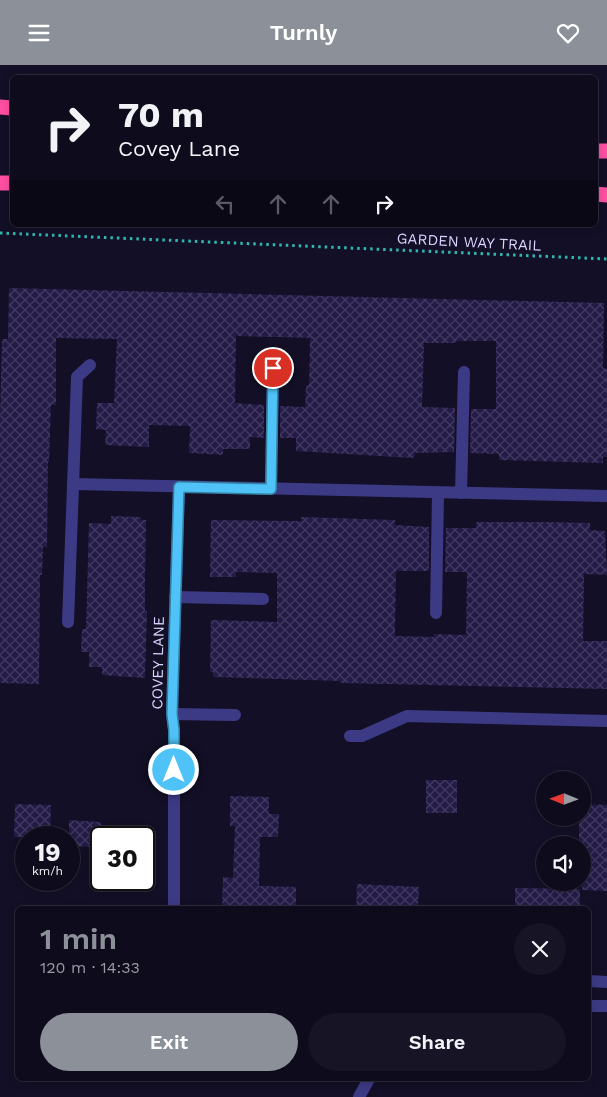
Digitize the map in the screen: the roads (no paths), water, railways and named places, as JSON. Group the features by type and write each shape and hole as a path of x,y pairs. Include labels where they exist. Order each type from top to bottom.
{"street":[{"path":"68,622 77,377 90,365"},
{"path":"271,489 273,368"},
{"path":"461,493 464,372"},
{"path":"73,484 607,496"},
{"name":"COVEY LANE","path":"174,906 174,736 172,714 179,487"},
{"path":"436,613 438,493"},
{"name":"COVEY LANE","path":"175,597 263,599"},
{"path":"172,714 235,715"},
{"path":"350,736 362,736 407,716 607,721"},
{"path":"591,981 607,982"},
{"path":"591,1005 607,1006"},
{"path":"359,1097 368,1081"}]}
